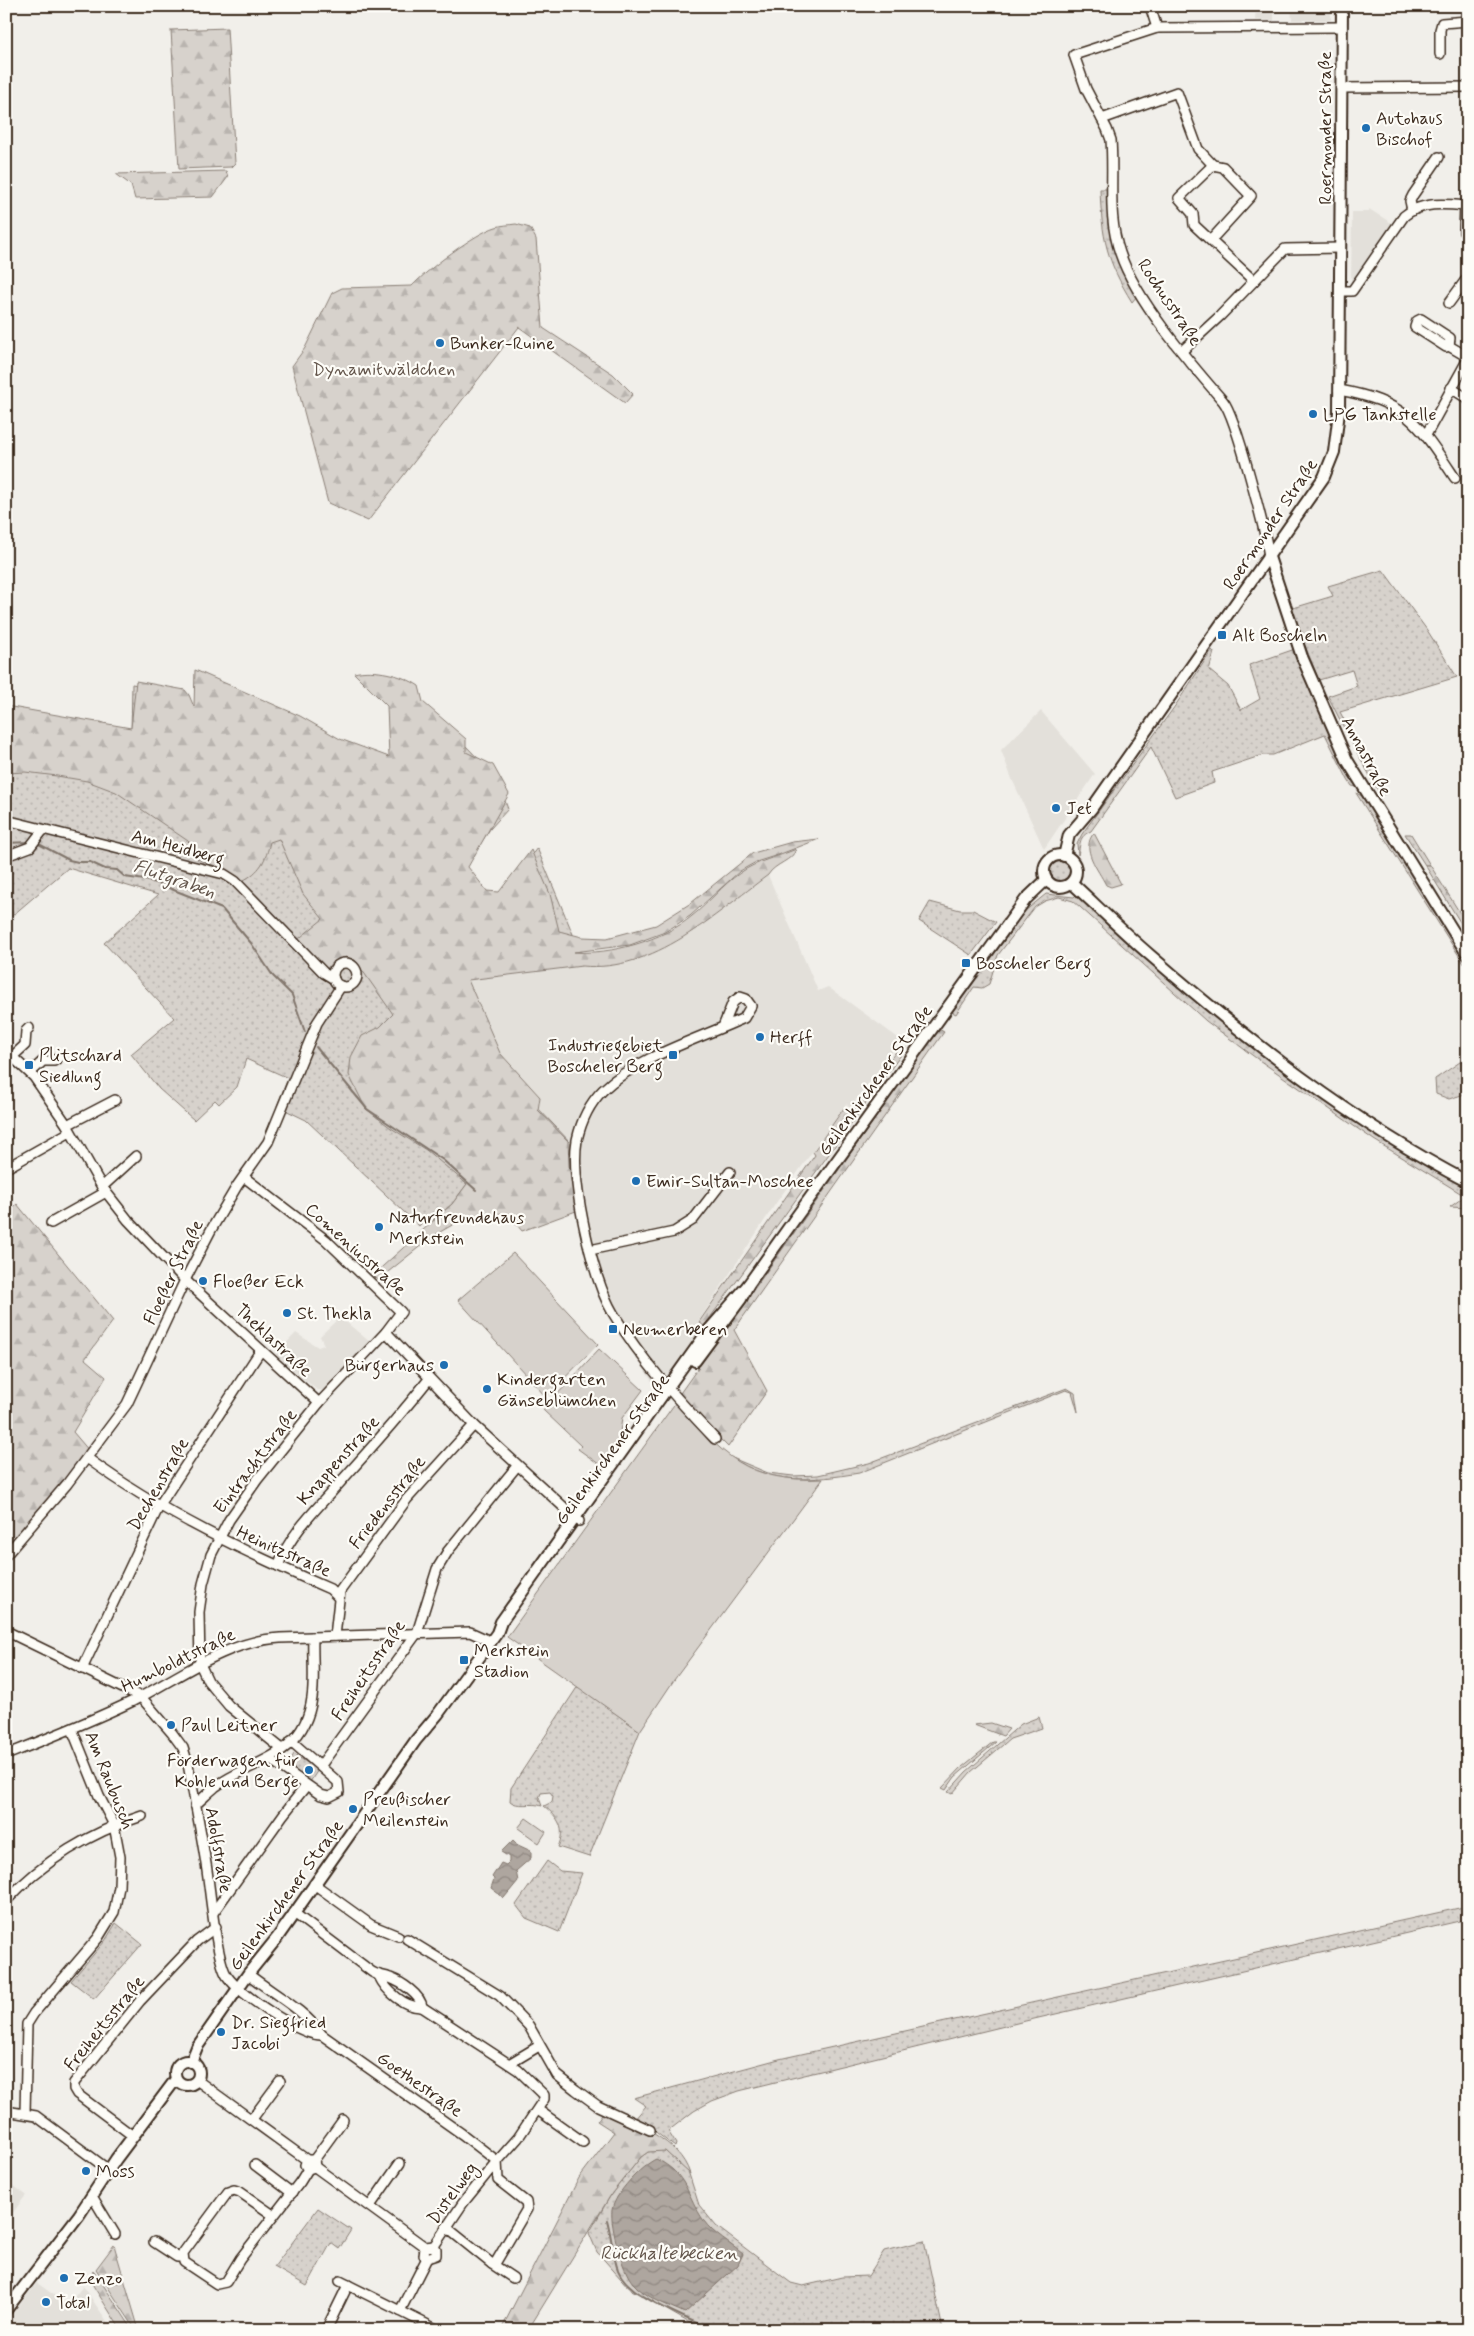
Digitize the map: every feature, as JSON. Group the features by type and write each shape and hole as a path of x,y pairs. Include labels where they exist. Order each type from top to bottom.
{"main road":[{"name":"Roermonder Straße","path":"1064,856 1069,835 1092,808 1269,558 1329,468 1337,433 1339,390 1342,6"},
{"name":"Annastraße","path":"1269,558 1302,657 1347,760 1468,955"},
{"path":"1064,856 1075,865 1076,874 1072,883 1058,888 1046,880 1044,872 1046,864 1053,857 1064,856"},
{"name":"Geilenkirchener Straße","path":"192,2062 198,2048 248,1974 294,1913 416,1740 438,1714 499,1629 505,1625 669,1391 708,1331 748,1285 1026,899 1046,880"},
{"path":"1072,883 1156,960 1287,1066 1387,1134 1468,1182"},
{"path":"6,2310 92,2196 133,2136 176,2079 175,2072 178,2065 184,2061 192,2062 199,2070 198,2080 193,2085 186,2086 176,2079"}],"street":[{"path":"1150,6 1156,28 1342,27"},
{"path":"1440,54 1440,30 1442,23 1468,21"},
{"name":"Rochusstraße","path":"1156,28 1074,55 1086,89 1111,140 1112,217 1114,235 1120,255 1144,299 1228,410 1255,499 1269,558"},
{"path":"1341,88 1468,88"},
{"path":"1102,119 1177,92 1198,148 1213,165 1223,167 1251,196 1211,240"},
{"path":"1412,210 1410,200 1439,157"},
{"path":"1213,165 1179,198 1193,214 1194,225 1254,281"},
{"path":"1340,291 1352,290 1404,216 1412,210 1431,204 1467,206 1464,232 1468,234"},
{"path":"1182,351 1285,249 1340,248"},
{"path":"1450,303 1465,281 1468,282"},
{"path":"1426,435 1468,358 1450,346"},
{"path":"1451,388 1468,399"},
{"path":"1339,390 1386,402 1407,415 1426,435 1455,478"},
{"name":"Am Heidberg","path":"6,820 224,874 235,881 324,973 334,979"},
{"path":"6,856 30,846 43,830"},
{"name":"Floeßer Straße","path":"6,1555 87,1458 127,1404 185,1280 211,1230 268,1142 324,1009 341,986 349,987 355,982 357,975 355,969 347,964 340,965 335,969 334,979"},
{"path":"334,979 341,986"},
{"path":"715,1439 669,1391 613,1313 598,1281 590,1250 576,1171 578,1139 588,1110 603,1090 626,1072 723,1027"},
{"path":"10,1054 25,1045 26,1031 29,1028"},
{"name":"Theklastraße","path":"10,1054 30,1073 68,1129 104,1189 128,1220 185,1280 319,1404"},
{"path":"30,1073 43,1061 54,1061 58,1058"},
{"path":"8,1167 115,1100"},
{"path":"51,1223 104,1189 136,1156"},
{"path":"590,1250 674,1232 693,1220 730,1172"},
{"name":"Comeniusstraße","path":"244,1177 326,1240 401,1312 386,1332"},
{"path":"386,1332 474,1425 517,1466 578,1519"},
{"name":"Eintrachtstraße","path":"282,1749 229,1706 208,1681 200,1664 199,1612 203,1584 211,1555 219,1539 229,1520 257,1480 319,1404 386,1332"},
{"name":"Dechenstraße","path":"82,1668 159,1506 261,1350"},
{"name":"Knappenstraße","path":"278,1566 284,1551 300,1527 380,1438 429,1379"},
{"name":"Friedensstraße","path":"335,1636 338,1597 350,1576 407,1499 474,1425"},
{"name":"Heinitzstraße","path":"87,1458 159,1506 219,1539 330,1589 338,1597"},
{"name":"Freiheitsstraße","path":"321,1765 417,1633 437,1569 448,1551 517,1466"},
{"name":"Adolfstraße","path":"6,1631 141,1697 182,1748 188,1764 213,1913 227,1976 239,1988"},
{"name":"Humboldtstraße","path":"6,1755 72,1729 141,1697 222,1653 251,1642 276,1638 470,1632 490,1641"},
{"path":"195,1805 216,1786 270,1759 298,1734 311,1704 313,1637"},
{"name":"Am Raubusch","path":"25,2113 27,2024 34,2013 98,1938 114,1912 119,1887 120,1857 114,1825 92,1780 72,1729"},
{"path":"270,1759 321,1795 329,1796 339,1792 338,1782 321,1765 291,1741"},
{"path":"213,1913 247,1864 306,1786"},
{"path":"6,1901 38,1870 114,1825 142,1816"},
{"path":"314,1884 371,1925 403,1937 500,1996 529,2026 557,2075 598,2106 650,2130"},
{"path":"294,1913 379,1976 386,1988 401,1999 414,2007 422,2006 509,2064 539,2046"},
{"name":"Freiheitsstraße","path":"133,2136 77,2094 74,2089 74,2083 140,2001 197,1942 216,1926"},
{"name":"Goethestraße","path":"248,1974 264,1984 314,2024 322,2035 455,2128 498,2161"},
{"name":"Goethestraße","path":"239,1988 296,2028 314,2036 322,2035"},
{"name":"Distelweg","path":"430,2246 477,2184 518,2138 544,2099 540,2089 509,2064"},
{"path":"198,2080 311,2164 430,2246 424,2255 427,2258 400,2311"},
{"path":"252,2119 280,2081"},
{"path":"538,2110 582,2142"},
{"path":"6,2111 36,2116 110,2170"},
{"path":"182,2257 184,2262 195,2270 221,2284 226,2282 240,2258 292,2193 343,2120"},
{"path":"492,2264 508,2243 527,2209 526,2202 498,2180 498,2161"},
{"path":"370,2206 400,2163"},
{"path":"255,2165 292,2193"},
{"path":"182,2257 198,2231 228,2192 240,2192 273,2216"},
{"path":"92,2196 115,2234"},
{"path":"446,2227 492,2264 513,2278"},
{"path":"154,2242 177,2257 182,2257"},
{"path":"326,2330 344,2283 438,2330"}],"shaded area":[{"path":"1256,6 1274,6 1274,21 1255,20"},
{"path":"1291,6 1331,6 1331,20 1292,20"},
{"path":"1369,209 1393,224 1353,282 1351,282 1352,212 1369,212"},
{"path":"1041,711 1095,774 1044,849 1001,750"},
{"path":"768,875 818,991 828,987 901,1040 850,1108 846,1104 776,1203 698,1322 704,1327 658,1391 597,1296 576,1211 569,1165 538,1110 539,1097 500,1053 468,980 582,966 599,968 679,940"},
{"path":"340,1317 370,1342 326,1390 317,1390 275,1355 296,1333 318,1347 324,1345 320,1336"},
{"path":"6,2180 26,2195 6,2222"},
{"path":"37,2283 68,2305 83,2286 113,2330 6,2330 6,2322"}],"green space":[{"path":"227,28 235,163 231,167 179,169 171,30"},
{"path":"226,171 228,177 213,197 135,199 131,185 116,174"},
{"path":"1100,189 1107,189 1108,225 1112,239 1137,296 1132,302 1116,274 1107,248 1102,221"},
{"name":"Dynamitwäldchen","path":"516,224 530,228 536,239 543,328 613,374 633,394 625,403 519,327 368,521 328,503 292,366 305,348 332,293 342,288 412,286 440,262 476,236 496,227"},
{"path":"1383,570 1427,630 1457,677 1340,712 1350,731 1345,730 1328,696 1357,686 1352,670 1319,680 1290,609 1333,596 1328,586"},
{"path":"1295,649 1357,787 1352,786 1348,780 1325,734 1273,755 1263,755 1212,772 1214,783 1175,797 1151,747 1091,831 1082,838 1078,855 1077,844 1082,834 1175,706 1212,650 1214,652 1209,670 1228,686 1241,710 1260,699 1249,665"},
{"path":"195,670 300,716 340,739 389,757 387,706 354,673 379,672 397,676 419,686 423,702 466,739 466,752 493,765 509,794 468,867 487,891 499,892 531,850 550,894 559,931 582,937 607,938 656,925 691,903 753,853 792,842 819,839 756,862 740,871 690,916 665,932 630,945 574,952 604,951 636,944 652,939 680,925 727,883 746,869 796,849 791,856 727,907 682,938 659,951 634,960 608,966 582,966 468,980 500,1053 540,1097 538,1110 568,1141 569,1165 576,1211 522,1231 507,1213 469,1216 433,1236 378,1280 373,1275 452,1204 467,1184 426,1150 391,1128 366,1109 349,1075 351,1057 362,1036 380,1027 393,1014 355,960 346,957 332,962 326,970 296,941 323,919 303,894 279,839 270,842 261,865 253,874 242,881 223,869 197,859 196,849 188,841 116,792 87,781 25,772 6,773 6,706 131,728 136,681 185,690 194,707"},
{"path":"132,684 150,687 244,803 464,744 496,777 508,809 490,829 464,870 495,904 537,848 585,963 461,974 498,1057 535,1105 570,1142 569,1167 519,1225 495,1202 463,1181 467,1184 452,1204 427,1225 423,1222 419,1226 306,1120 277,1106 288,1078 246,1059 237,1087 219,1104 215,1100 194,1120 159,1089 131,1054 174,1018 104,943 158,895 68,868 6,921 6,708 70,721 101,722 131,733"},
{"path":"1345,730 1350,731 1385,794 1380,794"},
{"path":"1356,793 1366,798 1468,960 1468,970"},
{"path":"1094,833 1121,884 1111,887 1106,885 1095,866 1089,846 1090,839"},
{"path":"1405,834 1411,834 1430,865 1425,865"},
{"path":"1060,861 1067,864 1070,871 1067,878 1060,881 1053,878 1050,871 1053,864"},
{"path":"1425,865 1430,865 1468,926 1468,935"},
{"path":"1046,894 1074,897 1076,895 1104,919 1392,1144 1468,1189 1468,1208 1450,1207 1465,1196 1374,1140 1206,1021 1073,901 1059,897 1045,901 1035,907 998,955 989,984 982,988 974,987 956,1014 952,1012 1025,911"},
{"path":"930,902 960,910 973,910 996,922 971,955 919,921"},
{"path":"939,1029 944,1032 734,1330 767,1391 728,1447 678,1396"},
{"path":"901,1045 906,1048 704,1326 699,1322 815,1155 813,1152 844,1108 849,1114"},
{"path":"1468,1059 1468,1093 1449,1099 1436,1094 1435,1079 1460,1062"},
{"path":"17,1204 113,1321 85,1359 106,1377 73,1432 90,1452 6,1555 6,1214"},
{"path":"513,1253 598,1344 546,1397 458,1300"},
{"path":"599,1349 643,1390 622,1418 618,1447 603,1467 578,1449 581,1446 543,1410"},
{"path":"1067,1388 1075,1393 1078,1412 1072,1392 1066,1390 859,1473 824,1478 792,1478 761,1472 730,1457 768,1473 793,1476 818,1475 869,1463"},
{"path":"676,1402 708,1437 739,1462 755,1470 775,1476 797,1479 823,1479 674,1680 640,1731 507,1637"},
{"path":"578,1686 640,1731 589,1857 558,1847 561,1835 560,1824 544,1806 552,1802 553,1796 550,1792 541,1793 539,1798 542,1806 517,1804 510,1801 511,1788"},
{"path":"1039,1717 1042,1728 1010,1739 971,1772 952,1794 948,1792 966,1772 1021,1724"},
{"path":"991,1723 1009,1729 1003,1736 974,1725"},
{"path":"993,1742 996,1742 955,1777 946,1790 942,1788 962,1767"},
{"path":"294,1754 318,1770 310,1782 287,1766"},
{"path":"526,1818 546,1832 539,1843 518,1828"},
{"path":"547,1861 560,1871 582,1873 559,1932 526,1918 516,1905"},
{"path":"1468,1906 1468,1919 1021,2022 739,2091 712,2101 694,2111 668,2131 676,2144 675,2147 648,2126 634,2120 646,2106 634,2098 779,2059"},
{"path":"116,1923 142,1944 94,1999 71,1981 105,1941"},
{"path":"604,2111 642,2127 666,2142 676,2151 690,2174 665,2151 648,2152 641,2157 612,2193 528,2330 501,2330 579,2178 614,2132 597,2121"},
{"path":"665,2151 688,2171 699,2205 716,2226 791,2283 803,2286 842,2277 868,2276 884,2251 924,2241 943,2330 702,2330 630,2289 597,2252 589,2233 612,2193 641,2157 648,2152"},
{"path":"318,2208 351,2230 339,2249 331,2243 307,2286 274,2267"},
{"path":"114,2245 139,2330 136,2330 96,2269"},
{"path":"94,2271 133,2330 121,2330 89,2279"}],"water":[{"path":"513,1840 518,1845 531,1851 531,1858 516,1871 518,1881 504,1898 491,1888 494,1879 492,1877 501,1863 506,1865 509,1862 509,1857 501,1852"},
{"name":"Rückhaltebecken","path":"656,2159 667,2165 681,2178 708,2226 743,2254 738,2265 685,2313 650,2297 633,2283 621,2259 615,2237 612,2217 614,2203 623,2188 643,2168"}],"waterway":[{"name":"Flutgraben","path":"6,843 30,842"},
{"name":"Flutgraben","path":"37,843 69,860 90,862 105,869 117,870 125,877 151,881 222,909 251,943 273,976 292,995 305,1032"},
{"name":"Flutgraben","path":"316,1047 367,1109 443,1160 476,1190"},
{"path":"607,2220 616,2265 624,2279 632,2288 656,2304 705,2327 704,2330"}],"place":[{"name":"Autohaus Bischof","path":"1366,128"},
{"name":"Bunker-Ruine","path":"440,343"},
{"name":"LPG Tankstelle","path":"1313,414"},
{"name":"Alt Boscheln","path":"1222,635"},
{"name":"Jet","path":"1056,808"},
{"name":"Boscheler Berg","path":"966,963"},
{"name":"Herff","path":"760,1037"},
{"name":"Industriegebiet Boscheler Berg","path":"673,1055"},
{"name":"Plitschard Siedlung","path":"29,1065"},
{"name":"Emir-Sultan-Moschee","path":"636,1181"},
{"name":"Naturfreundehaus Merkstein","path":"379,1227"},
{"name":"Floeßer Eck","path":"203,1281"},
{"name":"St. Thekla","path":"287,1313"},
{"name":"Neumerberen","path":"613,1329"},
{"name":"Bürgerhaus","path":"444,1365"},
{"name":"Kindergarten Gänseblümchen","path":"487,1389"},
{"name":"Merkstein Stadion","path":"464,1660"},
{"name":"Paul Leitner","path":"171,1725"},
{"name":"Förderwagen für Kohle und Berge","path":"309,1770"},
{"name":"Preußischer Meilenstein","path":"353,1809"},
{"name":"Dr. Siegfried Jacobi","path":"221,2032"},
{"name":"Moss","path":"86,2171"},
{"name":"Zenzo","path":"64,2278"},
{"name":"Total","path":"46,2302"}]}
